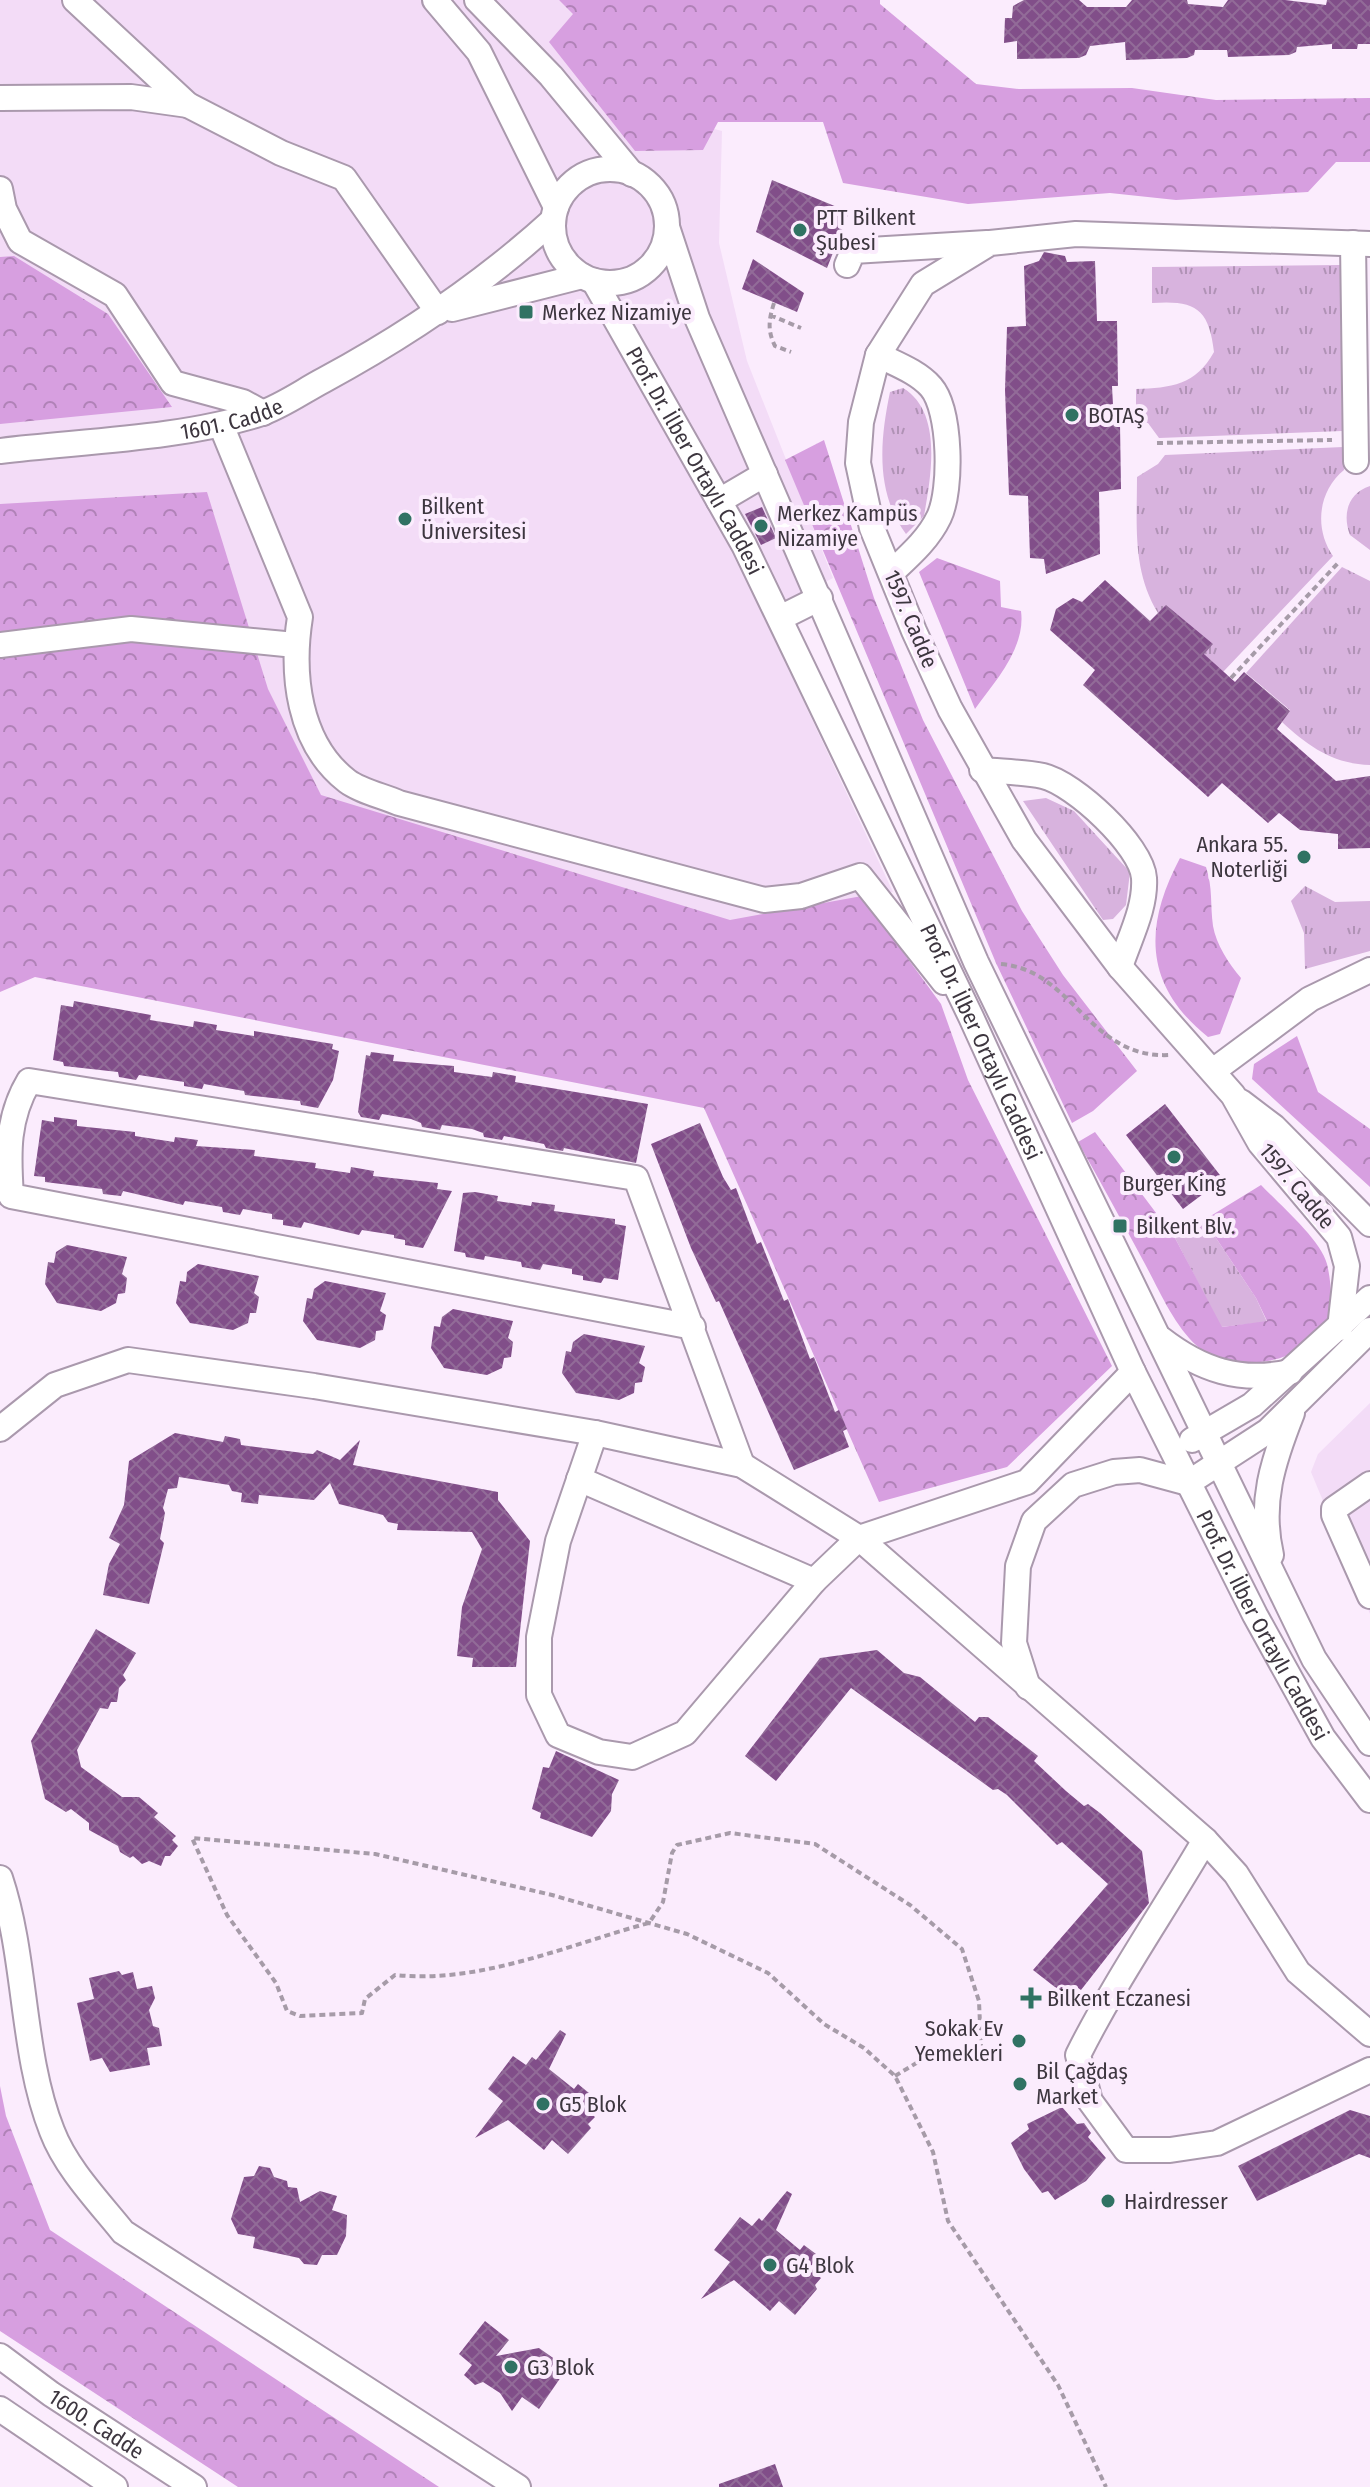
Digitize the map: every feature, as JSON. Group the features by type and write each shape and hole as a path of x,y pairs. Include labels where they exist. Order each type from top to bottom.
{"street":[{"path":"75,0 188,105 281,153 344,178 438,312"},
{"name":"Prof. Dr. İlber Ortaylı Caddesi","path":"435,0 479,52 555,214 559,252 588,279 719,501 780,618 971,1017 1172,1451 1323,1738 1370,1800"},
{"name":"Prof. Dr. İlber Ortaylı Caddesi","path":"477,0 551,76 632,174 658,195 697,318 976,962 1314,1659 1370,1743"},
{"path":"0,98 131,97 188,105"},
{"path":"555,214 574,182 587,174 602,170 632,174"},
{"path":"0,189 4,209 20,241 115,295 173,383 243,402 263,413"},
{"name":"1601. Cadde","path":"0,451 221,425 263,413 383,348 438,312 499,270 555,214"},
{"path":"588,279 629,281 644,273 664,244 667,227"},
{"name":"1597. Cadde","path":"1340,1328 1347,1266 1339,1237 1260,1143 1233,1095 1120,967 1024,840 950,709 891,573 864,498 858,463 861,422 878,355 923,284 990,243 1076,234 1362,244"},
{"path":"847,265 853,251 990,243"},
{"path":"1352,447 1362,244"},
{"name":"1601. Cadde","path":"438,312 588,279"},
{"path":"878,355 920,377 931,387 940,400 945,429 945,496 940,515 918,548 891,573"},
{"path":"221,425 300,617 295,645 301,710 317,752 349,783 399,803 764,900 801,896 860,876 971,1017"},
{"path":"719,501 765,474"},
{"path":"780,618 820,598"},
{"path":"0,645 131,629 295,645"},
{"path":"982,770 1043,776 1058,781 1093,807 1141,864 1144,885 1140,912 1120,967"},
{"path":"1213,1071 1310,999 1370,970"},
{"path":"693,1327 11,1196 9,1162 14,1107 29,1081 636,1178 693,1327 742,1465"},
{"name":"1597. Cadde","path":"1233,1095 1274,1127 1336,1194 1370,1224"},
{"name":"1597. Cadde","path":"1336,1194 1370,1211"},
{"path":"1172,1451 1237,1417 1370,1298"},
{"path":"1028,1687 1014,1643 1018,1566 1034,1521 1073,1485 1114,1472 1140,1470 1165,1474 1188,1483 1268,1431 1361,1346 1370,1330"},
{"path":"1158,1338 1199,1364 1230,1375 1253,1378 1292,1371"},
{"path":"0,1429 55,1385 128,1360 314,1386 595,1433 742,1465 859,1538 1205,1840 1236,1874 1298,1972 1370,2034"},
{"path":"595,1433 558,1541 539,1637 539,1695 558,1735 599,1752 632,1757 685,1733 814,1581 859,1538 1027,1482 1133,1372"},
{"path":"1279,1589 1267,1534 1265,1506 1274,1460 1295,1407"},
{"path":"579,1479 814,1581"},
{"path":"1370,1484 1334,1509 1370,1596"},
{"path":"1205,1840 1157,1924 1102,2007 1078,2055 1090,2101 1126,2150 1170,2150 1217,2143 1370,2070"},
{"path":"0,1878 12,1915 37,2068 52,2133 79,2175 123,2232 518,2487"},
{"name":"1600. Cadde","path":"0,2356 51,2394 194,2487"},
{"name":"1600. Cadde","path":"0,2409 115,2487"}],"path":[{"path":"774,303 768,326 775,346 791,352"},
{"path":"770,315 801,328"},
{"path":"1157,443 1352,447"},
{"path":"1231,678 1338,563"},
{"path":"976,962 1011,964 1034,973 1057,989 1080,1015 1128,1050 1164,1056 1196,1053"},
{"path":"895,2076 936,2051 981,2047 979,2001 968,1962 962,1949 910,1905 815,1844 730,1833 677,1845 672,1853 663,1902 649,1923 499,1967 426,1978 395,1975 365,1999 362,2013 300,2016 287,2011 276,1983 227,1915 192,1838 375,1854 552,1895 649,1923 687,1934 768,1973 824,2024 864,2048 895,2076 933,2152 948,2221 1058,2385 1106,2487"}],"shaded area":[{"name":"Bilkent Üniversitesi","path":"0,0 559,0 685,121 722,131 719,243 747,361 833,578 763,615 893,892 730,921 0,942"},
{"path":"1370,1403 1370,1614 1311,1472 1318,1454"}],"green space":[{"path":"559,0 880,0 880,4 976,84 1019,89 1132,88 1216,100 1370,98 1370,162 1336,162 1308,192 1176,200 1110,193 968,204 843,183 823,122 718,122 703,150 635,151 549,42 573,14"},
{"path":"14,256 108,314 172,407 0,424 0,257"},
{"path":"1340,265 1342,431 1159,438 1148,423 1136,423 1136,389 1171,386 1191,378 1214,352 1208,325 1197,310 1179,303 1152,303 1152,267"},
{"path":"903,388 916,399 924,412 931,446 924,516 906,534 889,501 882,447 890,392"},
{"path":"824,440 874,598 923,720 1022,911 1063,975 1137,1071 1093,1111 1072,1123 996,963 785,460"},
{"path":"1343,447 1344,470 1329,488 1322,511 1323,534 1333,556 1223,672 1204,654 1166,606 1158,613 1150,597 1138,547 1137,477 1158,464 1165,455"},
{"path":"1370,486 1370,550 1350,535 1347,512 1356,494"},
{"path":"207,492 268,689 321,795 730,920 862,896 941,1004 968,1080 1112,1366 1007,1467 879,1502 704,1108 35,977 0,992 0,504"},
{"path":"937,558 1000,581 1001,607 1021,611 1019,638 1014,651 975,709 919,572"},
{"path":"1342,567 1370,581 1370,765 1333,757 1302,739 1282,722 1290,710 1246,673"},
{"path":"1046,798 1074,811 1130,872 1126,905 1113,919 1103,920 1023,801"},
{"path":"1180,858 1206,867 1215,933 1224,954 1241,978 1220,1034 1208,1037 1171,997 1156,954 1160,907"},
{"path":"1305,886 1335,902 1370,901 1370,951 1305,969 1304,933 1291,901"},
{"path":"1297,1036 1318,1092 1370,1129 1370,1187 1252,1079 1254,1064"},
{"path":"1095,1132 1175,1238 1222,1327 1267,1321 1256,1298 1204,1220 1261,1185 1308,1233 1327,1264 1331,1286 1330,1310 1326,1324 1316,1338 1284,1357 1247,1363 1228,1361 1197,1346 1168,1308 1078,1142"},
{"path":"1204,1220 1256,1298 1267,1322 1221,1327 1175,1238"},
{"path":"0,2086 6,2116 50,2230 439,2487 238,2487 0,2331"}],"building":[{"path":"1024,0 1079,0 1087,7 1126,7 1132,0 1187,0 1188,4 1223,7 1228,0 1285,0 1326,5 1327,0 1370,0 1370,44 1358,44 1357,49 1332,49 1332,44 1297,47 1296,52 1289,55 1228,57 1227,50 1195,50 1194,55 1187,58 1126,60 1125,42 1090,46 1086,55 1079,58 1017,59 1017,41 1004,43 1005,18 1012,18 1013,6"},
{"name":"PTT Bilkent Şubesi","path":"772,180 849,212 827,268 756,232"},
{"path":"1044,252 1065,256 1067,262 1095,261 1097,321 1117,321 1118,386 1112,386 1114,424 1120,424 1121,489 1099,492 1100,554 1046,574 1044,559 1030,558 1028,496 1009,495 1005,390 1007,327 1026,326 1024,266 1039,261"},
{"path":"753,259 804,293 797,312 742,289"},
{"name":"Merkez Kampüs Nizamiye","path":"762,507 776,538 761,545 745,514"},
{"path":"1105,580 1150,621 1166,605 1213,644 1204,654 1235,682 1244,672 1290,711 1277,729 1336,781 1370,776 1370,848 1338,849 1338,834 1300,830 1279,813 1268,823 1222,783 1208,797 1083,685 1095,670 1050,630 1056,609 1073,598 1082,602"},
{"path":"74,1001 151,1015 150,1020 193,1027 194,1021 217,1025 216,1030 254,1036 254,1031 333,1044 332,1049 339,1051 333,1080 318,1108 301,1105 300,1101 245,1095 244,1091 204,1084 202,1089 184,1086 184,1082 139,1075 136,1080 119,1077 118,1072 64,1066 63,1062 53,1060 61,1005 73,1007"},
{"path":"371,1052 394,1055 393,1061 454,1066 454,1072 492,1077 493,1072 516,1076 515,1082 648,1104 636,1163 564,1148 563,1151 546,1148 544,1144 504,1136 502,1140 484,1137 483,1133 472,1129 442,1125 440,1130 422,1127 421,1123 411,1119 382,1114 379,1120 361,1117 358,1112 366,1055 370,1056"},
{"name":"Burger King","path":"1165,1104 1223,1179 1183,1209 1126,1135"},
{"path":"54,1117 77,1120 77,1126 135,1132 135,1136 174,1142 175,1137 198,1140 196,1146 255,1150 254,1156 316,1163 315,1168 350,1173 351,1167 374,1171 373,1176 438,1183 437,1189 452,1191 423,1248 405,1245 405,1240 394,1238 394,1235 362,1230 359,1235 304,1222 301,1228 283,1225 283,1220 272,1219 272,1214 243,1209 240,1215 223,1212 222,1207 185,1201 183,1205 123,1191 121,1196 103,1194 102,1189 45,1182 45,1177 34,1176 42,1120 54,1122"},
{"path":"700,1123 723,1177 731,1190 736,1188 757,1244 761,1242 784,1301 788,1299 810,1359 814,1357 835,1412 839,1410 847,1429 843,1431 849,1447 794,1470 719,1301 716,1302 691,1248 651,1144"},
{"path":"463,1193 498,1196 497,1201 531,1206 532,1202 555,1205 554,1211 615,1219 615,1224 626,1226 618,1280 604,1278 601,1283 583,1280 583,1276 572,1274 572,1269 543,1264 540,1270 522,1267 521,1262 485,1256 484,1260 454,1251"},
{"path":"67,1245 127,1257 122,1274 127,1278 125,1293 118,1294 116,1303 101,1311 57,1303 45,1284 48,1262 54,1263 56,1252"},
{"path":"198,1264 259,1276 254,1293 259,1297 256,1313 250,1313 248,1323 233,1330 190,1323 176,1303 180,1281 186,1282 187,1272"},
{"path":"325,1281 386,1293 380,1311 386,1315 383,1330 376,1331 375,1340 360,1348 317,1340 303,1321 307,1298 312,1299 314,1289"},
{"path":"453,1309 513,1321 508,1338 513,1342 511,1357 504,1358 502,1368 487,1375 444,1368 431,1348 434,1326 440,1327 442,1317"},
{"path":"584,1334 645,1346 639,1363 645,1367 642,1382 635,1383 634,1393 619,1400 576,1393 562,1373 566,1351 571,1352 573,1342"},
{"path":"175,1433 223,1442 225,1436 240,1439 241,1445 303,1453 313,1454 317,1450 340,1460 360,1440 353,1465 498,1492 498,1500 530,1541 516,1667 472,1667 473,1658 457,1656 462,1607 482,1549 472,1532 397,1530 398,1524 388,1522 383,1515 339,1504 330,1483 314,1500 259,1495 258,1504 241,1502 242,1493 232,1491 229,1485 179,1477 177,1488 168,1489 163,1508 165,1513 160,1539 164,1543 149,1604 103,1595 109,1564 120,1544 109,1538 124,1505 129,1461"},
{"path":"96,1629 136,1653 123,1675 126,1680 119,1688 117,1702 111,1702 108,1709 100,1708 77,1750 81,1767 122,1797 139,1797 158,1813 154,1817 176,1836 172,1840 178,1846 170,1856 165,1856 161,1866 149,1861 142,1864 133,1856 130,1858 120,1852 118,1846 89,1830 89,1823 71,1809 66,1812 45,1799 31,1741"},
{"path":"877,1650 904,1673 920,1677 975,1722 979,1717 988,1717 1038,1756 1034,1761 1066,1791 1084,1806 1088,1804 1100,1813 1142,1851 1149,1903 1081,1990 1075,1986 1069,1998 1033,1970 1108,1884 1062,1842 1057,1845 1007,1795 998,1789 993,1790 851,1688 776,1781 745,1756 820,1658"},
{"path":"556,1751 619,1780 612,1794 611,1811 592,1837 540,1818 541,1813 532,1809 543,1767 549,1768"},
{"path":"119,1971 122,1975 133,1972 137,1989 152,1986 155,1998 149,2010 153,2026 159,2028 162,2046 147,2048 150,2065 110,2072 102,2058 90,2061 77,2003 94,1999 89,1978"},
{"name":"G5 Blok","path":"560,2030 566,2034 549,2069 574,2089 578,2084 589,2093 584,2107 595,2117 588,2124 591,2128 568,2154 552,2140 544,2150 508,2120 475,2138 503,2101 488,2089 513,2056 526,2065 532,2057 536,2060"},
{"path":"1062,2107 1077,2124 1084,2123 1091,2133 1088,2137 1106,2158 1086,2181 1055,2200 1048,2191 1042,2193 1024,2169 1011,2143 1029,2129 1027,2124"},
{"path":"1350,2110 1370,2116 1370,2158 1359,2154 1257,2201 1238,2166"},
{"path":"259,2166 270,2168 274,2177 287,2181 288,2187 297,2188 300,2202 320,2191 337,2196 332,2210 347,2215 346,2236 337,2255 322,2255 317,2265 304,2264 299,2258 253,2248 255,2237 238,2234 231,2219 244,2177 254,2176"},
{"name":"G4 Blok","path":"787,2191 792,2194 776,2230 800,2250 804,2245 816,2254 811,2268 821,2278 815,2285 817,2289 795,2315 779,2301 770,2311 734,2280 701,2299 730,2262 714,2250 740,2217 752,2226 759,2218 762,2221"},
{"name":"G3 Blok","path":"485,2321 509,2340 496,2356 539,2348 556,2360 550,2369 561,2377 539,2409 522,2397 512,2411 500,2393 483,2382 475,2385 464,2375 472,2365 459,2354"},
{"path":"775,2464 783,2487 719,2487 719,2484"}],"place":[{"name":"PTT Bilkent Şubesi","path":"800,230"},
{"name":"Merkez Nizamiye","path":"526,312"},
{"name":"BOTAŞ","path":"1072,415"},
{"name":"Bilkent Üniversitesi","path":"405,519"},
{"name":"Merkez Kampüs Nizamiye","path":"761,526"},
{"name":"Ankara 55. Noterliği","path":"1304,857"},
{"name":"Burger King","path":"1174,1157"},
{"name":"Bilkent Blv.","path":"1120,1226"},
{"name":"Bilkent Eczanesi","path":"1031,1998"},
{"name":"Sokak Ev Yemekleri","path":"1019,2041"},
{"name":"Bil Çağdaş Market","path":"1020,2084"},
{"name":"G5 Blok","path":"543,2104"},
{"name":"Hairdresser","path":"1108,2201"},
{"name":"G4 Blok","path":"770,2265"},
{"name":"G3 Blok","path":"511,2367"}]}
